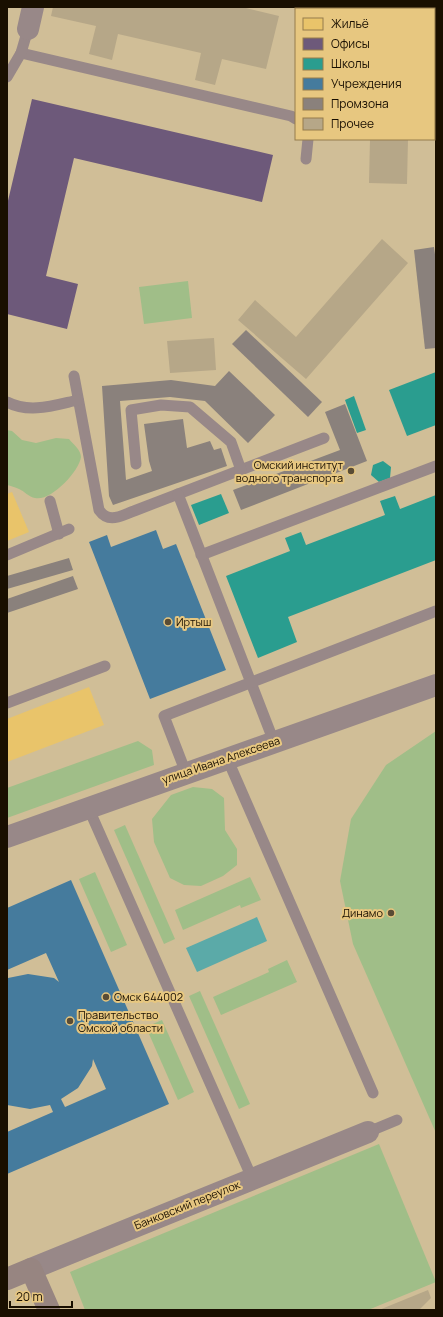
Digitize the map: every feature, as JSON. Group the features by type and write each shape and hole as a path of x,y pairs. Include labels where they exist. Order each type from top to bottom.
{"street":[{"path":"28,29 33,7"},
{"name":"улица Ивана Алексеева","path":"7,837 186,772 436,685"},
{"name":"Банковский переулок","path":"7,1279 368,1132"},
{"path":"31,1269 48,1310"}],"lane":[{"path":"7,77 22,53 28,29"},
{"path":"22,53 291,116 295,118"},
{"path":"306,159 308,140"},
{"path":"74,376 99,510 104,516 111,519 324,438"},
{"path":"7,402 22,408 37,408 78,400"},
{"path":"136,464 131,410 161,405 190,407 231,442 241,470"},
{"path":"201,555 436,466"},
{"path":"178,494 274,742"},
{"path":"7,556 64,532 50,501"},
{"path":"186,772 164,716 436,611"},
{"path":"7,704 105,666"},
{"path":"227,758 373,1093"},
{"path":"88,807 252,1178"},
{"path":"368,1132 397,1120"}],"green space":[{"path":"188,281 192,318 144,324 139,287"},
{"path":"7,430 12,431 22,440 36,443 56,438 69,439 81,454 79,463 70,478 56,491 41,498 35,498 19,489 7,485"},
{"name":"Динамо","path":"436,731 436,1133 353,944 340,881 351,819 386,765"},
{"path":"138,741 152,750 154,765 7,818 7,788"},
{"path":"193,787 212,789 224,798 225,830 237,849 237,865 223,876 201,886 184,885 170,878 154,842 152,819 171,795"},
{"path":"125,825 175,939 164,944 114,830"},
{"path":"95,872 127,945 111,952 79,879"},
{"path":"250,877 261,900 241,908 240,905 183,930 175,910"},
{"path":"287,960 297,982 221,1015 213,997 269,972 268,969"},
{"path":"200,991 250,1104 239,1109 189,996"},
{"path":"162,1020 194,1092 178,1100 146,1027"},
{"path":"379,1144 436,1282 368,1310 85,1310 70,1272"}],"water":[{"path":"257,917 267,941 197,972 186,948"}],"building: Жильё":[{"path":"12,492 29,532 7,541 7,494"},
{"path":"89,687 104,725 7,762 7,719"}],"building: Офисы":[{"path":"32,99 273,155 262,202 74,158 46,276 78,284 67,329 7,314 7,205"}],"building: Школы":[{"path":"436,372 436,425 407,436 389,390"},
{"path":"354,396 366,430 357,433 345,400"},
{"path":"383,461 391,467 390,478 379,482 371,475 373,465"},
{"path":"221,494 229,513 199,525 191,505"},
{"path":"436,495 436,560 288,617 297,642 258,658 226,576 290,551 285,538 301,532 306,545 385,515 380,501 395,496 400,509"}],"building: Учреждения":[{"path":"156,530 163,549 176,544 226,670 150,699 89,542 107,535 111,547"},
{"name":"Правительство Омской области","path":"71,880 169,1104 7,1174 7,1132 53,1112 50,1105 30,1109 7,1105 7,975 8,978 28,974 54,978 59,982 46,953 7,970 7,908","holes":["93,1059 106,1089 65,1107 61,1099 78,1088 92,1066"]}],"building: Промзона":[{"path":"434,247 436,262 436,348 425,349 414,250"},
{"path":"246,330 322,402 308,417 232,344"},
{"path":"229,371 275,415 248,443 205,401 170,397 120,401 126,480 152,471 149,461 144,424 183,419 187,448 210,441 214,450 221,448 227,466 113,505 109,496 102,386 171,380 215,386"},
{"path":"345,404 367,461 241,510 233,490 340,450 325,412"},
{"path":"69,558 73,570 7,589 7,576"},
{"path":"73,576 78,589 7,613 7,599"}],"building: Прочее":[{"path":"53,7 242,7 279,16 266,69 222,59 215,85 195,80 201,53 118,34 112,60 89,54 96,26 51,16"},
{"path":"373,7 411,7 411,8"},
{"path":"370,140 408,140 407,184 369,183"},
{"path":"382,239 408,263 306,379 238,320 255,300 296,337"},
{"path":"214,338 216,370 170,373 167,341"},
{"path":"428,1290 431,1298 419,1310 379,1310"}],"place":[{"name":"Омский институт водного транспорта","path":"351,471"},
{"name":"Иртыш","path":"168,622"},
{"name":"Динамо","path":"391,913"},
{"name":"Омск 644002","path":"106,997"},
{"name":"Правительство Омской области","path":"70,1021"}]}
